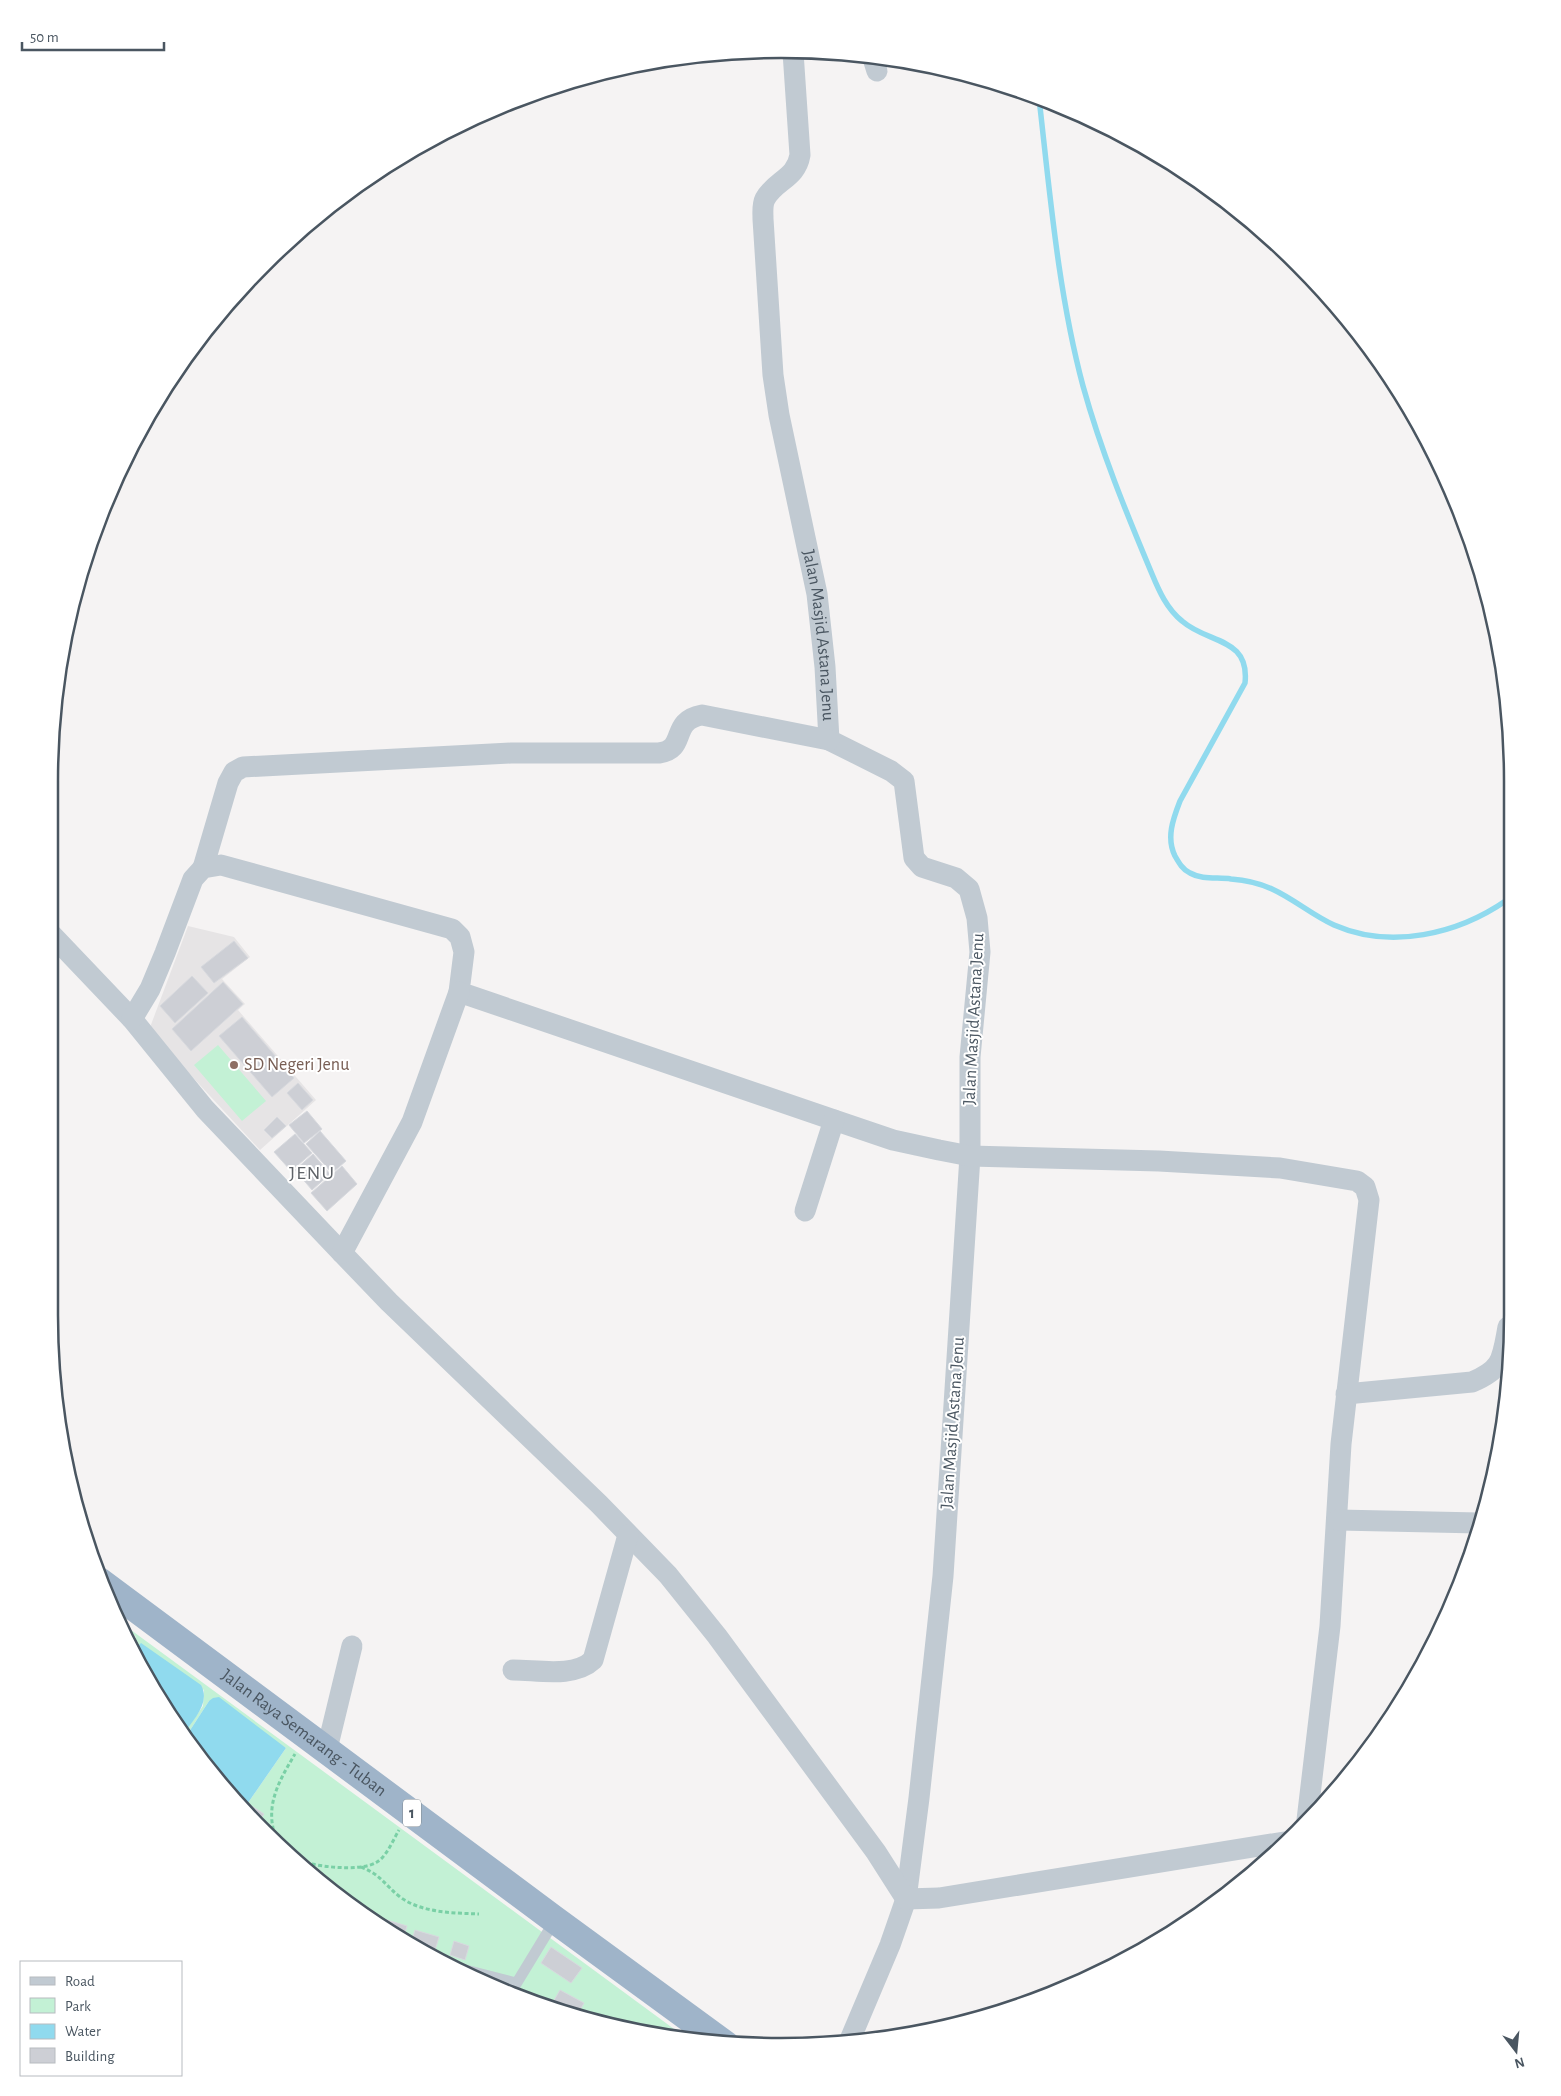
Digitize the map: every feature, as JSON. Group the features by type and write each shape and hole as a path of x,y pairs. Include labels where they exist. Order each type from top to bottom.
{"highway":[{"name":"Jalan Raya Semarang - Tuban","path":"112,1590 712,2035"}],"street":[{"name":"Jalan Masjid Astana Jenu","path":"793,58 800,138 798,166 766,198 763,219 773,374 778,415 818,603 825,667 829,740 891,771 904,781 911,845 917,862 922,867 956,878 969,889 979,933 980,952 970,1057 970,1156 943,1576 920,1789 906,1900 886,1954 851,2035"},
{"path":"132,1019 150,989 192,879 202,868 228,783 234,772 243,767 511,754 659,753 675,746 684,723 689,719 702,715 829,740"},
{"path":"202,868 221,865 452,929 460,937 464,952 459,992 412,1122 342,1253"},
{"path":"58,941 132,1019 205,1109 342,1253 668,1575 697,1610 876,1852 906,1900 939,1898 1274,1844"},
{"path":"459,992 893,1140 970,1156 1159,1161 1280,1168 1357,1180 1365,1187 1369,1200 1341,1444 1338,1520 1330,1626 1309,1808"},
{"path":"805,1211 834,1120"},
{"path":"1346,1394 1472,1382 1489,1375 1498,1367 1502,1352"},
{"path":"1338,1520 1473,1523"},
{"path":"513,1670 569,1671 586,1667 593,1660 628,1535"},
{"path":"317,1742 352,1646"}],"lane":[{"path":"514,1987 555,1920"},
{"path":"487,1976 516,1983"}],"path":[{"path":"275,1833 271,1811 274,1795 286,1769 317,1742"},
{"path":"308,1862 331,1867 360,1867 377,1863 382,1858 410,1811"},
{"path":"360,1867 380,1876 393,1891 409,1902 439,1911 479,1914"}],"shaded area":[{"name":"SD Negeri Jenu","path":"188,926 234,937 250,957 222,979 245,1004 238,1010 316,1100 260,1150 149,1030"}],"green space":[{"path":"218,1045 266,1101 242,1121 194,1065"},
{"path":"129,1629 676,2031 639,2025 593,2014 548,2000 504,1983 461,1964 419,1942 379,1917 340,1889 269,1827 248,1803 286,1748 209,1701 189,1731 187,1729 203,1706 204,1690 138,1647 134,1640 136,1637"}],"water":[{"path":"141,1643 201,1685 204,1692 202,1705 187,1729 154,1677 138,1646"},
{"path":"219,1697 286,1748 248,1803 207,1756 189,1731 209,1701"}],"building":[{"path":"234,941 248,958 214,983 201,967"},
{"path":"192,976 208,993 175,1023 160,1006"},
{"path":"223,982 243,1004 191,1051 172,1029"},
{"path":"242,1017 294,1078 272,1097 219,1036"},
{"path":"298,1083 313,1100 302,1110 287,1093"},
{"path":"307,1111 322,1129 304,1143 289,1125"},
{"path":"277,1117 286,1126 272,1138 264,1130"},
{"path":"320,1131 346,1161 332,1173 306,1144"},
{"path":"295,1134 312,1153 291,1171 274,1152"},
{"path":"313,1154 330,1174 312,1190 295,1170"},
{"path":"342,1166 357,1184 327,1211 311,1193"},
{"path":"250,1806 264,1814 261,1818"},
{"path":"381,1918 407,1926 405,1933"},
{"path":"415,1930 439,1937 435,1950 413,1938"},
{"path":"454,1941 469,1946 465,1960 450,1955"},
{"path":"551,1947 582,1968 571,1983 541,1963"},
{"path":"560,1990 584,2003 580,2010 553,2002"}],"waterway":[{"path":"1040,106 1051,207 1067,315 1083,386 1106,458 1155,580 1168,605 1182,621 1192,628 1234,649 1241,657 1245,668 1245,683 1177,808 1173,822 1171,842 1172,849 1181,866 1195,875 1241,880 1262,885 1280,893 1334,925 1378,936 1424,935 1467,922 1504,902"}],"place":[{"name":"SD Negeri Jenu","path":"234,1065"}],"district":[{"name":"JENU","path":"312,1173"}]}
